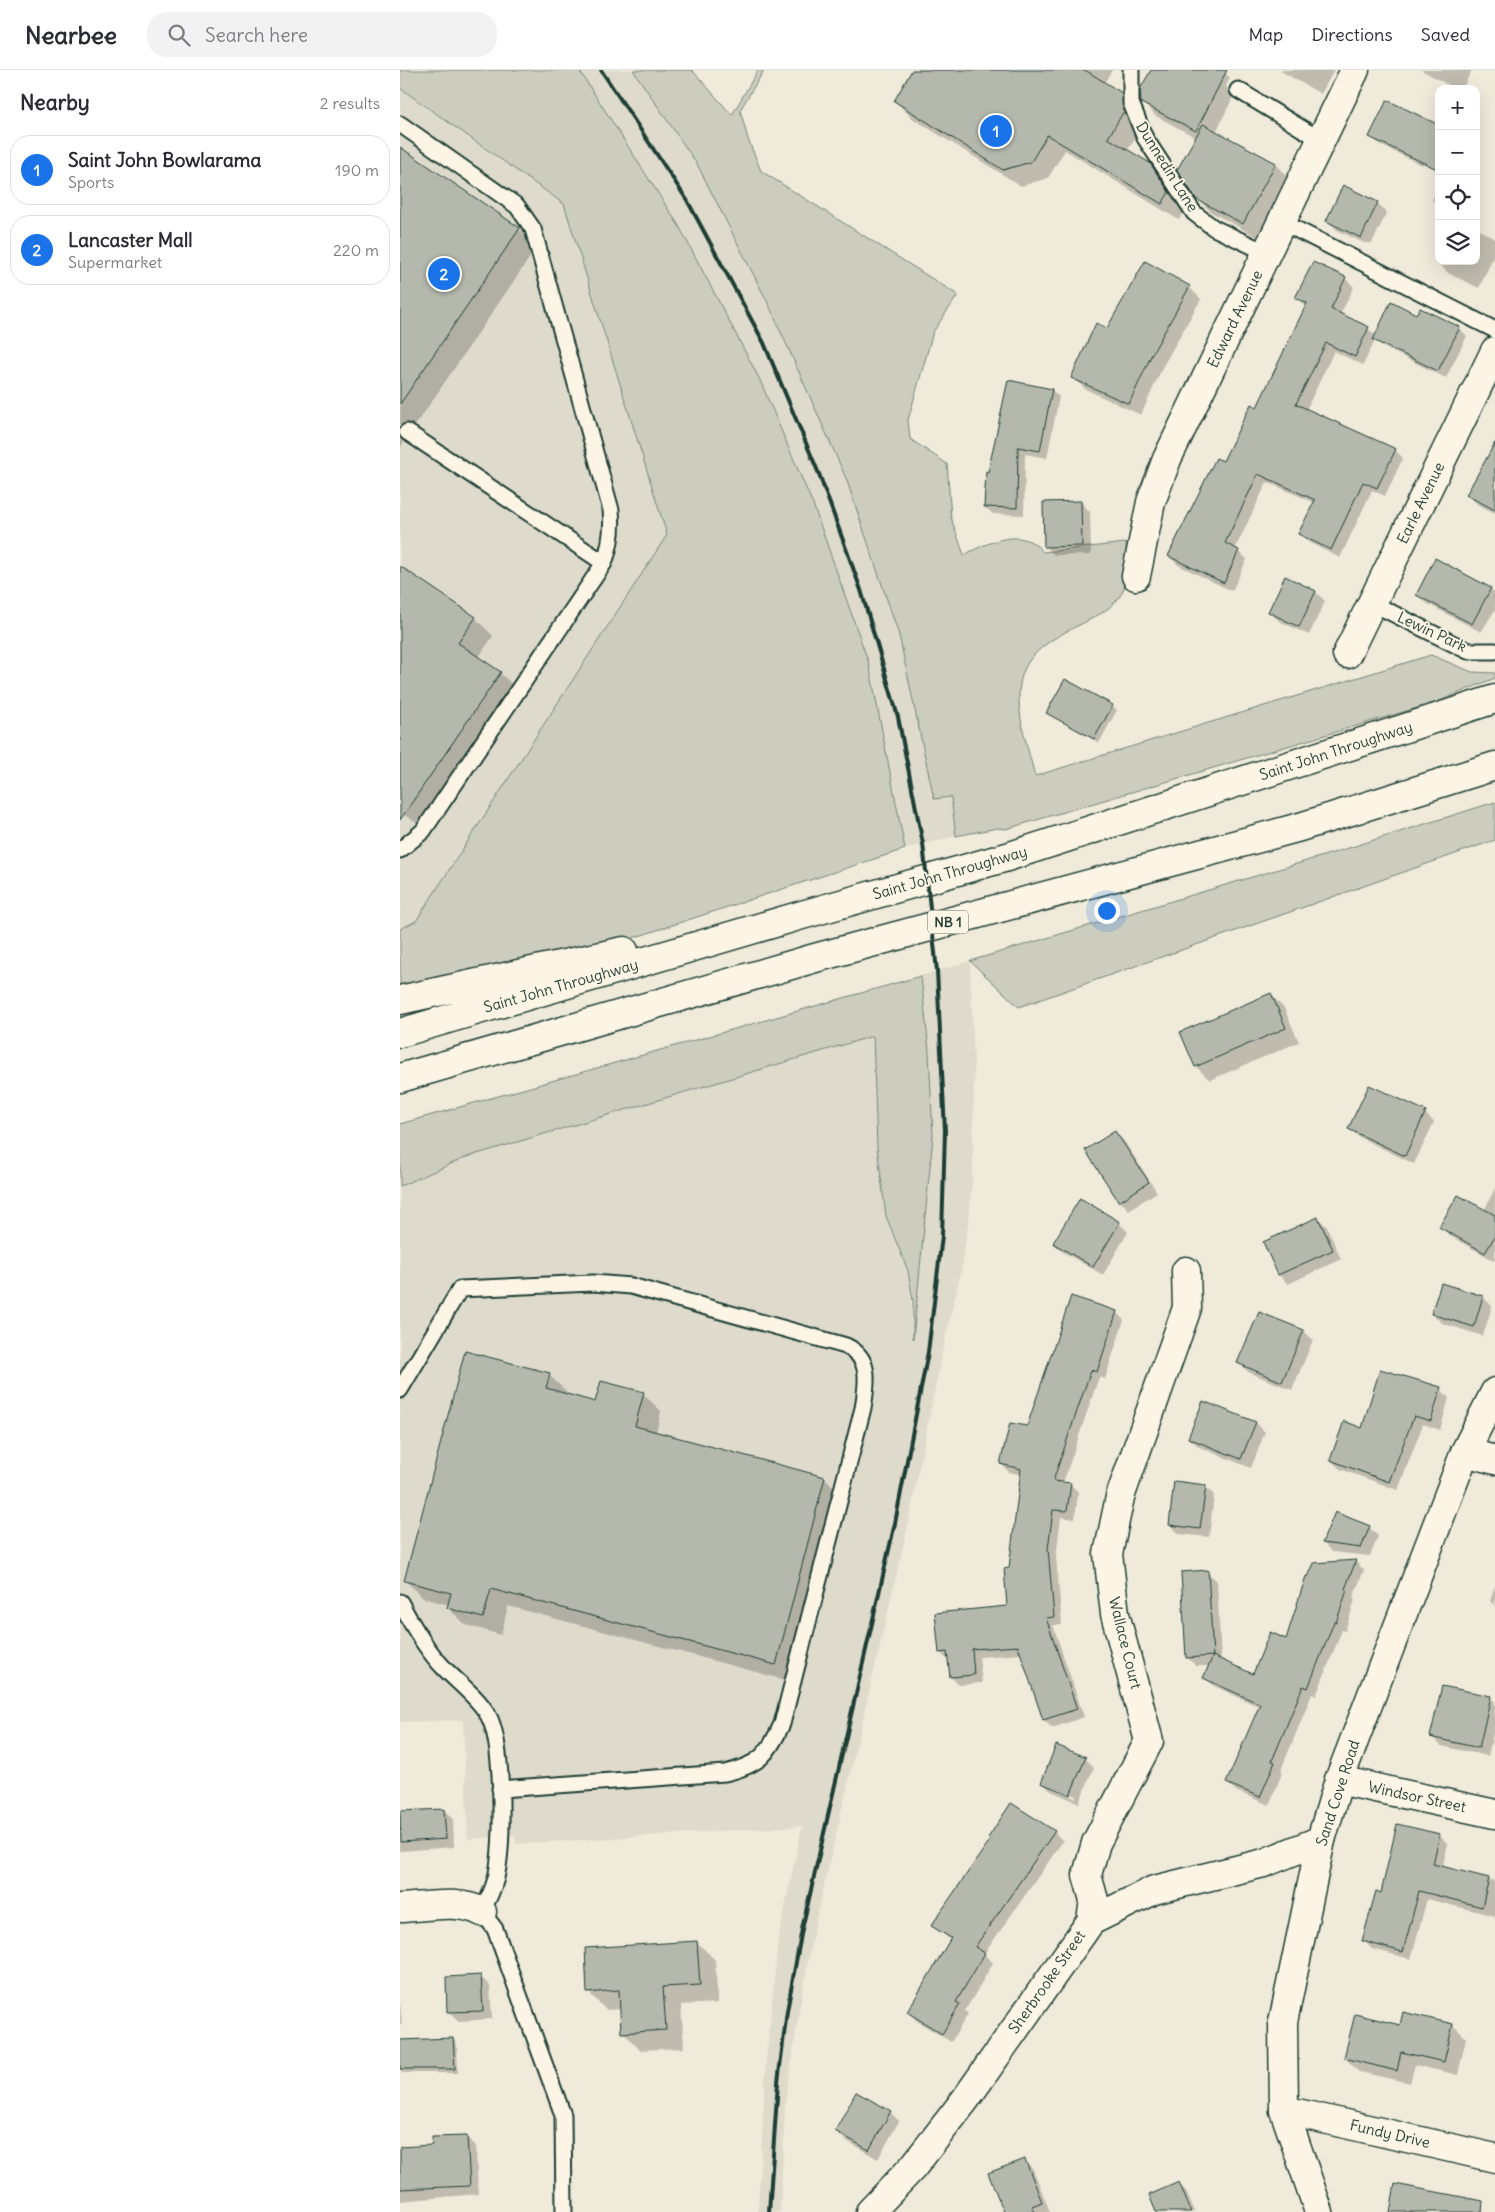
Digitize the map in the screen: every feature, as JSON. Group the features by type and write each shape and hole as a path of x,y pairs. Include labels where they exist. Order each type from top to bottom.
{"main road":[{"name":"Edward Avenue","path":"1136,576 1152,502 1167,459 1356,70"},
{"name":"Earle Avenue","path":"1347,654 1495,351"},
{"name":"Saint John Throughway","path":"400,1033 802,914 1007,857 1495,699"},
{"name":"NB 1","path":"400,1078 824,955 1300,827 1495,766"},
{"path":"400,1000 802,914"},
{"name":"Wallace Court","path":"1091,1920 1094,1900 1086,1876 1096,1843 1149,1741 1115,1614 1108,1554 1120,1497 1187,1308 1186,1271"},
{"name":"Sand Cove Road","path":"1319,2212 1284,2110 1283,2022 1321,1840 1340,1780 1465,1452 1495,1392"},
{"path":"1465,1452 1495,1460"},
{"name":"Windsor Street","path":"1340,1780 1495,1814"},
{"name":"Sherbrooke Street","path":"870,2212 913,2167 964,2100 1091,1920 1154,1890 1264,1863 1321,1840"},
{"path":"400,1908 458,1905 468,1906 482,1912"},
{"name":"Fundy Drive","path":"1284,2110 1495,2158"}],"lane":[{"name":"Dunnedin Lane","path":"1131,70 1132,103 1142,129 1194,213 1214,228 1267,253"},
{"path":"1238,90 1321,140"},
{"path":"400,124 517,206 533,230 611,510 613,530 610,547 604,563 423,831 400,850"},
{"path":"1282,222 1495,330"},
{"path":"407,432 604,563"},
{"name":"Lewin Park","path":"1372,603 1468,651 1495,651"},
{"path":"400,1390 460,1289 508,1286 593,1283 630,1286 846,1346 862,1356 866,1366 866,1391 863,1408 782,1724 773,1745 763,1758 751,1766 725,1773 500,1789"},
{"path":"400,1602 423,1640 442,1666 478,1702 490,1719 498,1743 500,1789 499,1861 493,1887 482,1912 495,1929 559,2100 564,2130 564,2212"}],"shaded area":[{"path":"400,70 579,70 679,226 759,378 814,507 869,664 905,849 541,968 400,1000 400,929 416,921 667,535 564,204 400,88"},
{"path":"579,70 633,70 697,164 769,305 846,478 899,635 934,799 951,797 956,836 905,849 869,664 814,507 759,378 679,226"},
{"path":"633,70 692,70 732,115 758,70 764,70 740,110 748,139 761,171 958,295 933,332 908,420 910,439 947,464 951,518 964,555 994,542 1015,538 1025,539 1035,544 1043,552 1126,543 1126,577 1124,588 1119,598 1101,613 1057,637 1042,648 1029,661 1023,673 1019,702 1024,733 1035,776 1431,655 1472,672 1495,673 1495,678 1437,702 1006,829 997,828 956,836 951,797 934,799 899,635 846,478 769,305 697,164"},
{"path":"400,88 564,204 667,535 416,922 400,929"},
{"path":"1495,802 1495,840 1019,1007 970,961 1323,856"},
{"path":"970,961 974,1064 973,1163 970,1209 962,1268 942,1352 908,1525 814,1929 799,2011 785,2107 780,2212 758,2212 766,2062 778,1941 802,1826 516,1844 515,1835 468,1839 463,1720 400,1722 400,1186 467,1157 873,1036 877,1147 886,1216 908,1271 914,1325 933,1136 929,1051 921,976"},
{"path":"921,976 929,1051 933,1136 913,1339 913,1301 908,1271 886,1216 877,1147 873,1036 467,1157 400,1186 400,1124"}],"building":[{"path":"912,70 1085,70 1122,93 1124,111 1108,138 1150,163 1169,192 1162,204 1047,135 1031,162 1003,170 894,101"},
{"path":"1151,70 1227,70 1196,131 1141,103 1140,89"},
{"path":"1387,100 1435,123 1435,168 1369,137"},
{"path":"1203,124 1276,163 1243,224 1196,199 1177,170"},
{"path":"400,147 520,228 400,404"},
{"path":"1343,185 1378,202 1361,238 1326,221"},
{"path":"1145,261 1190,286 1152,354 1129,404 1071,378 1096,323 1107,328"},
{"path":"1313,262 1346,277 1331,309 1369,327 1355,357 1326,343 1296,404 1396,449 1377,488 1363,482 1331,550 1298,534 1315,500 1258,474 1225,543 1239,550 1224,583 1168,556 1216,458 1223,461 1251,404 1257,407 1307,303 1295,298"},
{"path":"1391,301 1416,314 1420,308 1460,327 1438,371 1373,340"},
{"path":"1008,380 1052,389 1040,451 1018,447 1017,508 984,507 986,471 988,472"},
{"path":"1495,443 1495,510 1466,495"},
{"path":"1081,501 1082,546 1044,547 1043,502"},
{"path":"1435,558 1491,588 1472,624 1416,595"},
{"path":"400,566 476,617 458,643 501,672 400,820"},
{"path":"1285,576 1316,591 1299,627 1268,612"},
{"path":"1065,679 1113,705 1094,739 1046,713"},
{"path":"1271,993 1286,1028 1195,1067 1180,1032"},
{"path":"1369,1085 1426,1111 1405,1156 1348,1129"},
{"path":"1115,1131 1149,1182 1119,1202 1085,1150"},
{"path":"1458,1195 1495,1215 1495,1236 1485,1253 1439,1227"},
{"path":"1080,1198 1120,1222 1093,1267 1053,1243"},
{"path":"1318,1217 1333,1250 1278,1275 1263,1242"},
{"path":"1441,1283 1483,1296 1474,1327 1431,1314"},
{"path":"1071,1296 1117,1311 1097,1372 1091,1370 1053,1481 1071,1483 1067,1511 1053,1510 1048,1549 1054,1617 1046,1618 1077,1709 1043,1720 1018,1646 972,1649 974,1675 950,1677 947,1652 939,1653 935,1613 1007,1606 1004,1569 1009,1568 1021,1469 1000,1464 1010,1423 1027,1426"},
{"path":"1259,1312 1304,1330 1282,1382 1237,1363"},
{"path":"465,1351 550,1373 546,1388 595,1402 601,1381 644,1392 635,1426 825,1477 776,1665 491,1589 483,1618 447,1608 451,1593 404,1581"},
{"path":"1380,1369 1441,1387 1431,1421 1414,1416 1389,1482 1330,1460 1344,1421 1362,1428"},
{"path":"1203,1401 1256,1422 1241,1459 1188,1438"},
{"path":"1174,1481 1206,1485 1200,1529 1169,1525"},
{"path":"1335,1512 1370,1526 1361,1548 1322,1543"},
{"path":"1356,1560 1345,1589 1347,1590 1336,1623 1334,1622 1308,1688 1303,1686 1272,1761 1275,1762 1260,1797 1226,1783 1260,1704 1203,1678 1213,1656 1253,1674 1270,1632 1286,1639 1306,1576 1308,1577 1314,1563"},
{"path":"1208,1570 1213,1656 1186,1658 1181,1572"},
{"path":"1442,1686 1491,1696 1479,1748 1430,1737"},
{"path":"1056,1745 1086,1757 1070,1795 1041,1783"},
{"path":"1011,1803 1055,1831 975,1947 985,1953 956,2002 960,2004 942,2034 907,2012 951,1938 931,1926 990,1840 988,1838"},
{"path":"444,1809 446,1839 401,1842 400,1811"},
{"path":"1397,1824 1440,1834 1433,1864 1489,1878 1482,1907 1419,1891 1403,1952 1362,1941 1376,1891 1381,1893"},
{"path":"697,1941 700,1985 663,1987 666,2030 621,2033 619,1990 587,1993 585,1948"},
{"path":"481,1975 483,2011 447,2012 446,1977"},
{"path":"1403,2012 1453,2024 1444,2062 1401,2052 1397,2071 1344,2058 1355,2014 1400,2025"},
{"path":"453,2038 455,2069 400,2069 400,2040"},
{"path":"856,2092 891,2111 869,2150 835,2131"},
{"path":"467,2136 470,2186 400,2189 400,2147 432,2145 432,2137"},
{"path":"1025,2159 1042,2202 1032,2206 1035,2212 1004,2212 988,2173"},
{"path":"1179,2182 1191,2212 1156,2212 1149,2195"},
{"path":"1395,2184 1483,2201 1482,2212 1390,2212"}],"railway":[{"path":"601,70 687,200 764,343 819,474 861,590 898,717 923,844 937,971 945,1131 942,1236 928,1352 895,1523 802,1929 787,2011 778,2082 769,2212"}],"place":[{"name":"Saint John Bowlarama","path":"996,131"},
{"name":"Lancaster Mall","path":"444,274"}]}
